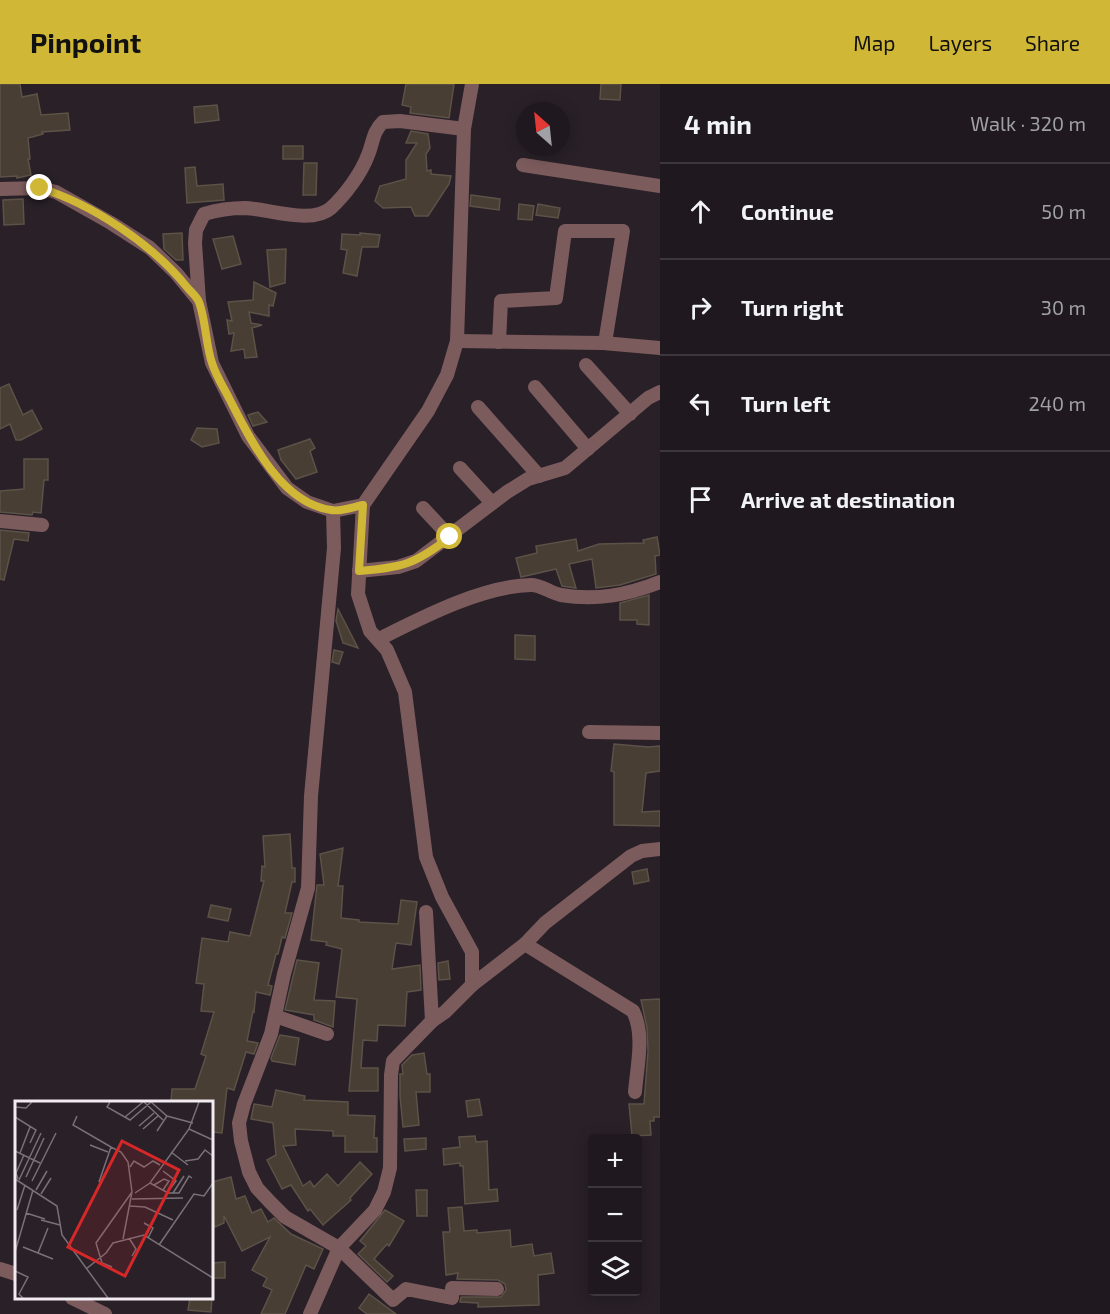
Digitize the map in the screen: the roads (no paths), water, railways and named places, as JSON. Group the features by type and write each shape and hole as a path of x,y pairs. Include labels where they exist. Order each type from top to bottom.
{"street":[{"path":"472,84 464,129 457,341 447,375 428,411 363,505 358,594 370,631 387,650 405,692 426,857 442,897 472,952 472,985"},
{"path":"363,505 333,511 307,502 287,488 248,436 212,363 199,302 196,230 204,214 218,210 245,208 307,217 321,215 332,208 356,178 367,157 376,129 383,122 400,121 464,129"},
{"path":"523,165 660,186"},
{"path":"0,189 40,188 71,200 150,248 176,273 199,302"},
{"path":"499,342 501,302 556,298 565,231 623,231 605,343"},
{"path":"457,341 605,343 660,348"},
{"path":"586,365 630,414"},
{"path":"534,387 588,449"},
{"path":"359,571 398,567 416,561 514,488 539,476 565,468 648,398 660,392"},
{"path":"478,407 539,476"},
{"path":"460,468 492,503"},
{"path":"423,508 450,537"},
{"path":"333,511 334,548 311,796 308,888 284,974 271,1034 244,1104 240,1123 241,1141 249,1172 257,1188 285,1216 339,1248 393,1300 406,1289 452,1298 452,1288 498,1289"},
{"path":"0,521 42,525"},
{"path":"379,639 435,611 485,594 519,586 533,585 557,595 590,599 624,594 660,582"},
{"path":"589,732 660,733"},
{"path":"310,1314 339,1248 375,1210 384,1192 390,1168 393,1061 432,1021 445,1012 472,985 525,944 545,923 631,856 642,851 660,849"},
{"path":"426,912 432,1021"},
{"path":"525,944 633,1011 637,1019 639,1034 635,1092"},
{"path":"275,1016 327,1034"},
{"path":"0,1269 15,1274"},
{"path":"74,1299 105,1314"}]}
